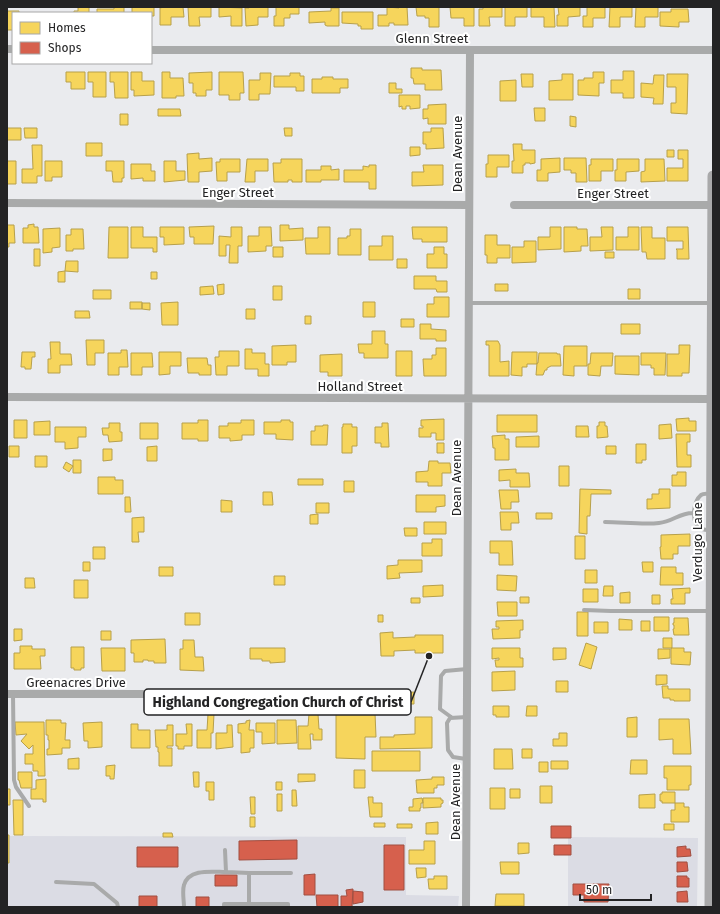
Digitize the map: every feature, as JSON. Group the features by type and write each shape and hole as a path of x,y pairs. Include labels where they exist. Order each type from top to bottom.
{"street":[{"name":"Glenn Street","path":"152,50 713,50"},
{"name":"Dean Avenue","path":"466,907 470,50"},
{"name":"Verdugo Lane","path":"710,907 712,886 711,611 713,176"},
{"name":"Enger Street","path":"7,203 469,205"},
{"name":"Enger Street","path":"514,205 713,205"},
{"name":"Holland Street","path":"7,397 712,399"},
{"name":"Greenacres Drive","path":"10,694 290,694"}],"lane":[{"path":"469,303 712,303"},
{"path":"712,494 700,496 696,503 694,513 695,521 698,526 702,529 712,530"},
{"path":"605,522 658,523 672,520 686,513 694,513"},
{"path":"584,610 711,611"},
{"path":"467,669 445,671 440,676 440,709 451,717 467,717"},
{"path":"10,694 14,780 16,787 29,806"},
{"path":"451,717 447,723 448,750 453,757 467,760"},
{"path":"225,850 226,872"},
{"path":"184,907 184,885 188,878 200,872 291,873"},
{"path":"249,873 249,906"},
{"path":"56,882 94,884 117,903 118,907"},
{"path":"224,907 224,904 249,906 288,904 288,907"}],"shaded area":[{"path":"7,836 406,837 406,895 459,896 458,907 7,907"},
{"path":"568,837 698,838 697,907 568,907"}],"building: Homes":[{"path":"89,7 89,12 74,12 78,11 78,8"},
{"path":"114,7 124,7 124,12 97,12 97,9 114,9"},
{"path":"132,7 154,7 154,16 152,16 152,12 132,12"},
{"path":"183,7 184,17 171,17 171,25 160,25 160,8"},
{"path":"188,7 211,7 211,17 199,17 200,26 189,26"},
{"path":"219,7 242,8 242,26 231,26 231,16 219,17"},
{"path":"268,7 268,17 258,17 258,25 246,26 245,8"},
{"path":"276,7 299,7 299,14 290,14 290,18 284,18 284,26 274,26"},
{"path":"387,7 407,7 408,25 394,25 394,23 389,23 389,26 378,26 378,15 387,15"},
{"path":"416,7 439,7 439,27 429,27 429,18 425,18 425,16 417,16"},
{"path":"450,7 474,7 474,26 464,26 464,18 451,18"},
{"path":"483,7 502,7 502,17 489,17 490,26 479,26 479,9 483,9"},
{"path":"505,7 527,7 527,17 515,17 515,26 505,26"},
{"path":"531,7 554,7 555,27 544,27 544,17 531,17"},
{"path":"558,7 580,7 580,16 568,17 568,26 557,26 557,15 559,15"},
{"path":"587,7 605,7 605,18 593,18 593,27 583,27 583,16 587,16"},
{"path":"610,7 632,7 632,17 620,17 620,27 609,27"},
{"path":"636,7 658,7 658,17 645,17 645,27 635,27"},
{"path":"331,8 339,8 339,26 327,26 325,25 325,22 309,23 309,12 331,11"},
{"path":"671,9 688,9 689,22 679,22 679,27 660,26 660,12 671,12"},
{"path":"7,11 19,11 12,12 12,30 7,30"},
{"path":"342,12 373,12 373,29 361,29 361,26 358,26 358,24 342,23"},
{"path":"411,68 422,68 422,70 441,70 442,90 425,90 425,84 414,84 413,78 411,78"},
{"path":"623,71 634,71 634,98 623,98 623,93 611,93 611,80 623,80"},
{"path":"66,72 85,72 85,89 71,89 71,82 66,82"},
{"path":"88,72 106,72 106,97 93,97 93,82 88,82"},
{"path":"110,72 128,72 128,98 115,98 114,82 110,82"},
{"path":"131,72 142,72 142,81 154,81 154,95 134,96 134,90 131,90"},
{"path":"162,72 170,72 170,78 183,78 184,96 176,96 176,98 162,98"},
{"path":"212,72 212,90 206,90 206,96 196,96 196,93 193,93 193,83 189,83 189,73"},
{"path":"219,72 243,72 244,93 240,93 240,100 229,100 229,95 219,95"},
{"path":"593,72 604,72 604,83 599,83 599,96 578,95 578,80 593,78"},
{"path":"260,73 271,73 270,94 259,94 259,100 249,100 249,80 260,80"},
{"path":"290,73 300,73 300,76 304,76 304,91 296,91 296,87 274,87 274,76 290,76"},
{"path":"521,74 533,74 533,87 522,87"},
{"path":"562,74 573,74 573,100 549,100 549,81 562,80"},
{"path":"667,74 688,74 687,114 671,113 671,103 676,103 676,87 667,87"},
{"path":"654,75 664,75 663,104 653,104 654,98 641,97 641,83 653,84"},
{"path":"322,77 348,79 348,88 340,88 340,93 312,93 312,79 322,79"},
{"path":"516,80 516,101 500,101 500,81"},
{"path":"389,83 396,83 396,89 402,89 402,93 389,93"},
{"path":"399,95 420,95 420,108 410,109 410,106 406,106 406,109 402,109 402,106 399,107"},
{"path":"446,104 446,124 428,124 428,118 423,119 423,109 428,109 428,105"},
{"path":"534,108 545,108 545,121 535,121"},
{"path":"158,109 180,109 181,116 158,116"},
{"path":"120,114 128,114 128,125 120,125"},
{"path":"570,116 576,117 576,127 570,126"},
{"path":"7,128 21,128 21,140 7,140"},
{"path":"24,128 37,128 37,138 25,138"},
{"path":"284,128 292,128 292,136 285,136"},
{"path":"431,128 443,128 444,148 426,149 426,144 423,144 423,132 431,132"},
{"path":"86,143 102,143 102,156 86,156"},
{"path":"513,144 522,144 522,150 535,150 535,163 525,163 525,165 523,165 523,173 512,173 512,161 514,161"},
{"path":"32,145 42,145 42,176 37,176 37,183 22,183 22,169 33,169"},
{"path":"410,147 420,147 420,155 410,156"},
{"path":"667,150 674,150 674,157 667,157"},
{"path":"678,150 688,150 688,181 667,181 667,168 683,168 683,159 678,159"},
{"path":"199,153 199,159 212,158 212,171 199,172 199,182 188,182 187,154"},
{"path":"488,155 509,155 509,167 497,167 497,177 486,177"},
{"path":"560,158 560,172 548,173 548,181 537,181 537,170 541,170 541,159"},
{"path":"564,158 586,158 587,182 576,182 576,173 571,173 571,170 564,170"},
{"path":"220,159 240,159 240,172 227,172 227,181 217,181 216,162 220,162"},
{"path":"247,159 268,159 268,171 255,171 255,182 245,182"},
{"path":"281,159 302,159 302,182 292,182 292,180 288,180 288,182 274,182 273,163 281,163"},
{"path":"591,159 613,159 613,171 601,171 601,181 589,181 589,165 591,165"},
{"path":"617,159 639,159 639,171 626,172 626,181 615,181"},
{"path":"645,159 664,159 665,181 641,182 641,172 645,171"},
{"path":"7,161 16,161 16,184 7,184"},
{"path":"45,161 62,161 62,177 52,177 52,181 45,181"},
{"path":"106,161 124,161 124,178 122,178 122,182 113,182 112,171 106,171"},
{"path":"164,161 176,161 176,171 185,171 185,180 164,182"},
{"path":"131,164 151,164 151,171 155,171 155,181 143,181 143,178 131,179"},
{"path":"369,165 376,165 376,189 369,189 369,182 344,182 344,170 363,170 363,166 369,167"},
{"path":"423,165 443,165 443,185 412,186 412,172 424,172"},
{"path":"321,166 331,166 331,170 339,169 339,180 306,182 306,170 321,170"},
{"path":"34,224 34,227 38,227 39,243 23,243 23,228 28,228 28,225"},
{"path":"7,225 14,225 15,243 9,243 9,247 7,247"},
{"path":"280,225 289,225 289,229 303,228 303,240 280,241"},
{"path":"214,226 213,244 194,244 194,237 190,237 189,227"},
{"path":"109,227 128,227 128,258 108,258"},
{"path":"131,227 143,227 143,237 157,237 157,252 153,252 153,248 131,248"},
{"path":"160,227 184,227 184,244 164,245 164,237 160,237"},
{"path":"231,227 242,227 242,246 238,246 238,263 229,263 230,245 226,245 226,256 219,256 219,236 231,237"},
{"path":"259,227 271,227 272,246 266,246 266,251 248,252 248,236 259,236"},
{"path":"318,227 330,227 330,254 306,254 305,238 318,238"},
{"path":"412,227 447,227 447,242 422,242 422,239 413,239"},
{"path":"550,227 561,227 561,249 538,250 538,237 550,237"},
{"path":"564,227 587,229 588,246 581,246 581,251 564,252"},
{"path":"601,227 613,227 613,250 590,251 590,237 602,237"},
{"path":"628,227 639,227 639,250 616,250 616,237 628,237"},
{"path":"641,227 652,227 652,238 665,238 665,259 647,259 646,252 642,252"},
{"path":"667,227 688,227 689,259 677,259 676,249 683,249 683,241 667,241"},
{"path":"60,228 60,247 52,248 52,252 43,253 43,229"},
{"path":"71,229 83,229 84,249 73,249 73,251 66,251 66,235 71,235"},
{"path":"350,229 361,229 361,255 338,255 338,238 347,238 347,236 350,236"},
{"path":"485,235 497,235 497,245 510,245 510,258 497,258 497,263 487,263 487,255 485,255"},
{"path":"382,236 393,236 393,260 369,260 369,246 382,246"},
{"path":"524,241 536,241 536,262 512,263 512,247 524,247"},
{"path":"273,247 283,247 283,257 273,257"},
{"path":"434,247 444,247 444,254 447,254 447,268 427,268 427,254 434,254"},
{"path":"34,249 40,249 40,266 34,266"},
{"path":"605,252 614,252 614,258 605,258"},
{"path":"397,259 407,259 407,268 397,268"},
{"path":"66,261 78,261 78,272 65,271"},
{"path":"65,271 65,282 58,282 58,272"},
{"path":"151,272 157,272 157,279 151,279"},
{"path":"414,276 436,276 436,281 447,281 447,292 437,292 436,289 414,289"},
{"path":"224,284 224,294 218,295 217,285"},
{"path":"495,284 508,284 508,291 495,291"},
{"path":"213,286 214,294 200,295 200,287"},
{"path":"273,286 282,286 282,300 273,300"},
{"path":"628,289 640,289 640,299 628,299"},
{"path":"93,290 111,290 111,299 93,299"},
{"path":"434,297 449,297 449,317 427,317 427,304 434,304"},
{"path":"130,302 142,302 142,309 130,309"},
{"path":"178,302 178,325 162,325 161,303"},
{"path":"363,302 375,302 375,317 363,317"},
{"path":"142,303 150,303 150,310 142,309"},
{"path":"246,309 255,309 255,319 246,319"},
{"path":"75,311 89,311 90,318 75,318"},
{"path":"305,316 311,316 311,324 305,324"},
{"path":"401,319 414,319 414,327 401,327"},
{"path":"420,324 431,324 431,329 446,330 446,341 436,341 436,339 420,339"},
{"path":"621,324 640,324 640,334 621,334"},
{"path":"372,331 385,331 385,344 388,344 388,358 364,358 364,353 359,353 358,344 372,344"},
{"path":"86,340 104,340 104,353 95,353 95,365 87,365"},
{"path":"486,341 498,341 500,345 500,362 509,361 509,376 489,376 489,345 486,345"},
{"path":"50,342 60,342 60,354 71,354 72,365 60,365 60,373 48,373 48,359 51,359"},
{"path":"296,345 296,362 287,362 287,365 272,365 272,346"},
{"path":"679,345 690,345 689,373 682,373 682,376 667,376 667,354 679,354"},
{"path":"564,346 587,346 587,366 574,366 574,376 563,375"},
{"path":"436,348 446,348 446,376 424,376 423,359 432,359 432,355 436,355"},
{"path":"245,349 252,349 252,353 265,353 265,364 269,364 269,376 258,376 258,369 245,369"},
{"path":"121,350 127,350 128,367 119,367 119,375 108,375 108,353 121,353"},
{"path":"219,351 239,351 239,366 227,366 227,375 216,375 215,357 219,357"},
{"path":"396,351 412,351 412,376 396,376"},
{"path":"22,352 35,352 35,357 32,357 31,369 21,367"},
{"path":"159,352 181,352 181,366 170,366 170,374 159,375"},
{"path":"512,352 537,352 537,364 527,364 527,367 522,367 522,376 511,375"},
{"path":"131,353 152,353 153,367 142,367 142,375 131,375"},
{"path":"539,353 560,354 561,366 551,366 545,370 543,375 536,375"},
{"path":"591,353 613,353 612,366 601,366 600,376 588,375 588,364 590,364"},
{"path":"641,353 666,353 665,375 654,375 654,368 651,368 651,365 641,365"},
{"path":"342,354 342,376 328,376 328,372 320,372 320,355"},
{"path":"615,356 639,356 639,375 615,374"},
{"path":"187,358 207,358 208,365 211,365 211,375 188,373"},
{"path":"497,415 537,415 537,432 497,432"},
{"path":"689,418 689,421 696,421 696,431 677,431 676,419"},
{"path":"444,419 444,440 436,440 436,433 431,433 431,437 419,437 419,428 423,428 423,426 421,426 421,420"},
{"path":"14,420 27,420 27,438 14,438"},
{"path":"198,420 208,420 208,441 198,441 198,439 182,439 182,423 198,423"},
{"path":"241,420 254,420 254,435 242,435 242,440 230,441 230,438 219,438 219,426 228,426 228,423 241,423"},
{"path":"281,420 290,420 290,422 293,422 293,440 276,439 276,434 264,434 264,422 281,422"},
{"path":"50,421 50,435 34,435 34,422"},
{"path":"599,422 605,422 608,437 597,438 597,426 599,426"},
{"path":"109,423 120,423 122,441 109,442 108,435 103,435 102,428 109,428"},
{"path":"140,423 158,423 158,439 140,439"},
{"path":"382,423 388,423 389,447 381,447 381,443 375,443 375,427 382,427"},
{"path":"343,424 352,424 352,427 357,427 357,446 352,446 352,453 342,453"},
{"path":"671,424 672,438 659,439 659,425"},
{"path":"328,425 327,445 311,445 311,431 315,431 315,426"},
{"path":"576,426 588,426 589,437 576,437"},
{"path":"55,427 86,427 86,437 78,437 78,448 65,449 65,442 55,442"},
{"path":"676,434 690,434 690,442 687,442 687,455 691,455 691,467 677,467"},
{"path":"505,435 505,439 509,439 509,460 495,460 495,448 493,448 492,436"},
{"path":"539,436 539,447 516,447 516,437"},
{"path":"437,443 444,443 444,453 437,453"},
{"path":"636,444 646,444 646,460 642,460 642,463 636,463"},
{"path":"9,446 19,446 19,457 9,457"},
{"path":"157,446 157,461 147,461 147,447"},
{"path":"606,446 616,446 616,454 606,454"},
{"path":"103,449 112,449 112,460 103,461"},
{"path":"35,456 47,456 47,467 35,467"},
{"path":"73,460 81,460 81,473 73,473"},
{"path":"429,461 450,463 451,473 442,473 442,486 428,486 428,482 416,482 416,472 428,471"},
{"path":"66,462 73,466 69,472 63,468"},
{"path":"559,466 569,466 569,486 559,486"},
{"path":"516,469 516,473 529,473 530,487 510,487 510,480 499,481 499,470"},
{"path":"677,472 686,472 686,486 672,486 672,475 677,475"},
{"path":"98,477 115,477 115,480 123,480 123,494 98,494"},
{"path":"298,479 323,479 323,485 298,485"},
{"path":"344,481 354,481 354,492 344,492"},
{"path":"580,489 611,490 611,494 591,494 590,516 587,516 587,534 579,533"},
{"path":"659,489 670,489 670,508 647,509 647,499 652,499 652,494 659,494"},
{"path":"499,490 518,490 519,502 511,502 511,509 501,509"},
{"path":"263,492 272,492 273,505 263,505"},
{"path":"416,495 445,495 445,506 436,507 436,512 416,512"},
{"path":"125,497 130,497 131,512 125,512"},
{"path":"221,500 232,501 232,512 221,512"},
{"path":"316,503 329,503 329,513 316,513"},
{"path":"500,512 518,512 519,523 511,523 511,530 501,530"},
{"path":"536,513 552,513 552,519 536,519"},
{"path":"318,514 318,524 310,524 310,515"},
{"path":"144,517 144,532 138,532 139,542 132,542 132,518"},
{"path":"424,522 446,522 446,534 424,534"},
{"path":"404,528 417,528 417,536 405,536"},
{"path":"690,534 690,546 678,546 678,554 673,554 673,559 661,559 661,535"},
{"path":"575,536 585,536 585,559 575,559"},
{"path":"432,539 442,539 442,556 422,556 422,543 432,543"},
{"path":"490,541 512,541 513,565 499,565 499,553 490,553"},
{"path":"93,547 105,547 105,559 93,559"},
{"path":"398,560 422,560 422,572 399,573 400,578 387,579 387,566 398,565"},
{"path":"83,562 90,562 90,571 83,571"},
{"path":"642,562 653,562 653,572 643,572"},
{"path":"159,567 173,567 173,576 159,576"},
{"path":"661,567 676,567 676,573 683,573 683,585 660,585"},
{"path":"585,570 597,570 597,583 585,583"},
{"path":"497,575 517,576 516,591 497,590"},
{"path":"274,576 285,576 285,585 274,585"},
{"path":"25,578 34,578 35,588 25,588"},
{"path":"74,580 88,580 88,598 74,598"},
{"path":"443,585 443,596 423,597 423,586"},
{"path":"604,586 613,586 613,596 603,596"},
{"path":"690,588 690,593 685,593 685,604 671,604 671,599 673,599 672,589"},
{"path":"583,589 598,589 598,602 583,602"},
{"path":"630,592 630,603 620,603 620,593"},
{"path":"652,595 660,595 660,604 652,604"},
{"path":"520,597 529,597 529,603 520,603"},
{"path":"411,598 420,598 420,603 411,603"},
{"path":"497,602 517,602 517,616 498,616"},
{"path":"577,612 588,612 588,636 577,636"},
{"path":"185,613 200,613 200,625 185,625"},
{"path":"378,615 383,615 383,622 378,622"},
{"path":"654,617 669,617 669,631 654,631"},
{"path":"674,618 688,618 689,635 674,635"},
{"path":"619,619 632,620 632,630 619,630"},
{"path":"523,620 523,630 520,630 520,638 493,639 492,629 499,629 499,627 496,627 496,621"},
{"path":"641,621 650,621 650,631 641,631"},
{"path":"594,622 608,622 608,633 594,633"},
{"path":"14,629 22,629 22,640 14,641"},
{"path":"101,631 111,631 111,640 101,640"},
{"path":"393,632 393,638 415,637 415,635 443,635 443,653 415,653 415,650 394,651 394,656 381,656 380,633"},
{"path":"663,638 672,638 672,648 663,648"},
{"path":"165,639 166,663 154,663 154,661 148,660 143,660 143,662 134,662 134,653 131,653 131,640"},
{"path":"183,640 194,640 195,657 203,657 204,671 180,670 180,649 183,649"},
{"path":"586,643 597,647 591,669 579,665"},
{"path":"20,646 32,646 32,649 45,649 45,656 40,656 41,669 14,669 14,653 20,653"},
{"path":"71,647 84,647 84,668 81,668 81,670 74,670 74,668 71,668"},
{"path":"101,648 125,648 125,671 102,671"},
{"path":"250,648 285,648 285,662 270,663 270,661 262,661 262,659 250,659"},
{"path":"492,648 520,648 520,658 523,658 523,667 496,667 495,660 499,660 499,658 492,659"},
{"path":"553,648 566,648 566,659 553,660"},
{"path":"671,648 684,648 684,652 691,652 690,665 671,664"},
{"path":"658,649 670,649 670,658 658,659"},
{"path":"515,671 515,690 492,691 492,672"},
{"path":"656,675 667,675 667,684 656,685"},
{"path":"556,681 568,681 568,692 556,692"},
{"path":"662,686 668,686 668,689 690,689 690,701 674,701 670,700 670,698 663,698"},
{"path":"414,692 414,704 404,704 403,693"},
{"path":"493,706 509,706 509,717 496,717 496,715 493,715"},
{"path":"527,706 537,706 537,716 526,716"},
{"path":"336,713 375,713 376,737 365,737 365,759 336,758"},
{"path":"208,714 214,714 213,733 211,733 211,748 197,748 197,730 207,730"},
{"path":"309,714 318,714 319,729 322,729 322,740 313,740 313,734 310,734 311,749 298,749 298,726 308,726"},
{"path":"415,717 432,717 432,748 380,749 380,737 415,734"},
{"path":"637,717 637,737 627,737 627,718"},
{"path":"659,719 689,719 691,754 673,754 673,739 659,740"},
{"path":"46,720 61,720 61,723 66,723 65,740 70,740 70,748 62,748 62,754 47,755 49,740 48,735 46,735"},
{"path":"250,720 249,730 254,730 254,748 250,748 250,752 241,753 241,733 238,733 238,724 246,723 246,721"},
{"path":"277,720 296,720 297,743 277,744"},
{"path":"15,722 44,722 45,776 38,776 38,771 33,771 33,764 25,764 25,754 33,754 33,745 29,749 21,741 27,734 16,735"},
{"path":"102,722 102,747 88,748 88,741 84,741 83,723"},
{"path":"256,723 275,723 275,743 262,744 262,732 256,732"},
{"path":"131,724 138,724 138,730 150,730 150,748 131,748"},
{"path":"186,724 192,724 192,746 184,746 184,749 178,749 178,746 176,746 176,734 187,734"},
{"path":"167,725 173,725 173,746 167,746 167,748 172,748 172,766 159,766 159,752 158,747 156,747 155,730 167,730"},
{"path":"227,725 232,725 233,747 216,749 216,733 227,733"},
{"path":"559,733 567,733 567,746 553,746 553,739 559,739"},
{"path":"494,749 512,749 513,769 494,769"},
{"path":"522,749 532,749 532,758 522,758"},
{"path":"372,751 420,751 420,771 372,771"},
{"path":"79,758 79,769 68,769 68,759"},
{"path":"631,760 647,760 647,774 630,774"},
{"path":"551,761 568,761 568,769 551,769"},
{"path":"539,762 548,762 548,772 539,772"},
{"path":"115,765 114,779 110,779 110,776 106,776 106,766"},
{"path":"664,766 691,766 691,785 689,785 689,790 667,790 667,778 664,778"},
{"path":"354,770 365,770 365,788 354,788"},
{"path":"18,772 32,772 32,788 21,788 18,780"},
{"path":"193,772 199,772 199,787 194,787"},
{"path":"298,774 315,774 315,781 298,782"},
{"path":"432,777 444,777 444,785 437,785 437,788 434,788 434,793 417,793 416,780 432,779"},
{"path":"46,779 46,802 43,802 43,799 31,799 31,789 36,789 36,780"},
{"path":"206,782 214,782 214,800 209,800 209,791 206,791"},
{"path":"276,782 282,782 282,790 276,790"},
{"path":"540,786 552,786 552,803 540,803"},
{"path":"490,788 505,788 505,809 490,809"},
{"path":"7,789 10,789 10,805 7,805"},
{"path":"510,789 520,789 520,798 510,798"},
{"path":"292,790 296,790 297,806 292,806"},
{"path":"662,792 675,792 675,803 662,803 662,801 660,801 660,794 662,794"},
{"path":"277,794 282,794 282,811 277,811"},
{"path":"655,794 655,808 639,808 639,795"},
{"path":"250,797 255,797 255,814 251,814"},
{"path":"368,797 373,797 373,803 382,803 382,817 370,817"},
{"path":"422,798 423,803 421,803 420,811 409,811 409,807 413,807 413,799"},
{"path":"423,798 441,798 443,803 441,804 441,807 423,808"},
{"path":"13,800 23,800 23,835 14,835"},
{"path":"675,803 684,803 684,807 689,807 689,822 671,822 671,810 675,810"},
{"path":"250,817 255,817 255,827 250,827"},
{"path":"438,822 438,834 426,834 426,823"},
{"path":"374,823 385,823 385,827 374,827"},
{"path":"397,824 412,824 412,828 397,828"},
{"path":"664,824 674,824 674,830 664,830"},
{"path":"163,833 172,833 173,837 163,837"},
{"path":"7,835 9,835 9,863 7,863"},
{"path":"424,841 435,841 435,864 409,864 409,850 424,850"},
{"path":"518,843 529,843 529,853 518,854"},
{"path":"500,862 519,862 519,874 501,874"},
{"path":"416,868 426,868 426,877 417,878"},
{"path":"434,876 447,876 447,889 429,889 428,879 434,879"},
{"path":"496,894 524,894 524,906 495,906"}],"building: Shops":[{"path":"551,826 571,826 571,838 551,838"},
{"path":"297,840 297,859 239,860 239,841"},
{"path":"384,845 404,845 404,890 384,890"},
{"path":"554,845 571,845 571,855 554,855"},
{"path":"686,846 686,849 690,849 691,856 677,857 677,847"},
{"path":"137,847 178,847 178,867 137,867"},
{"path":"677,862 687,862 688,871 677,872"},
{"path":"315,874 315,895 304,895 304,875"},
{"path":"215,875 237,875 237,886 215,886"},
{"path":"677,876 687,876 687,878 689,878 689,887 677,887"},
{"path":"573,884 609,884 608,902 584,902 584,895 573,895"},
{"path":"353,889 352,907 341,907 341,896 347,896 346,890"},
{"path":"353,891 363,892 363,902 353,904"},
{"path":"687,891 688,902 677,902 677,892"},
{"path":"316,895 338,895 338,907 317,907"},
{"path":"139,896 157,896 157,907 139,907"},
{"path":"196,897 209,897 209,907 196,907"}],"place":[{"name":"Highland Congregation Church of Christ","path":"429,656"}]}
